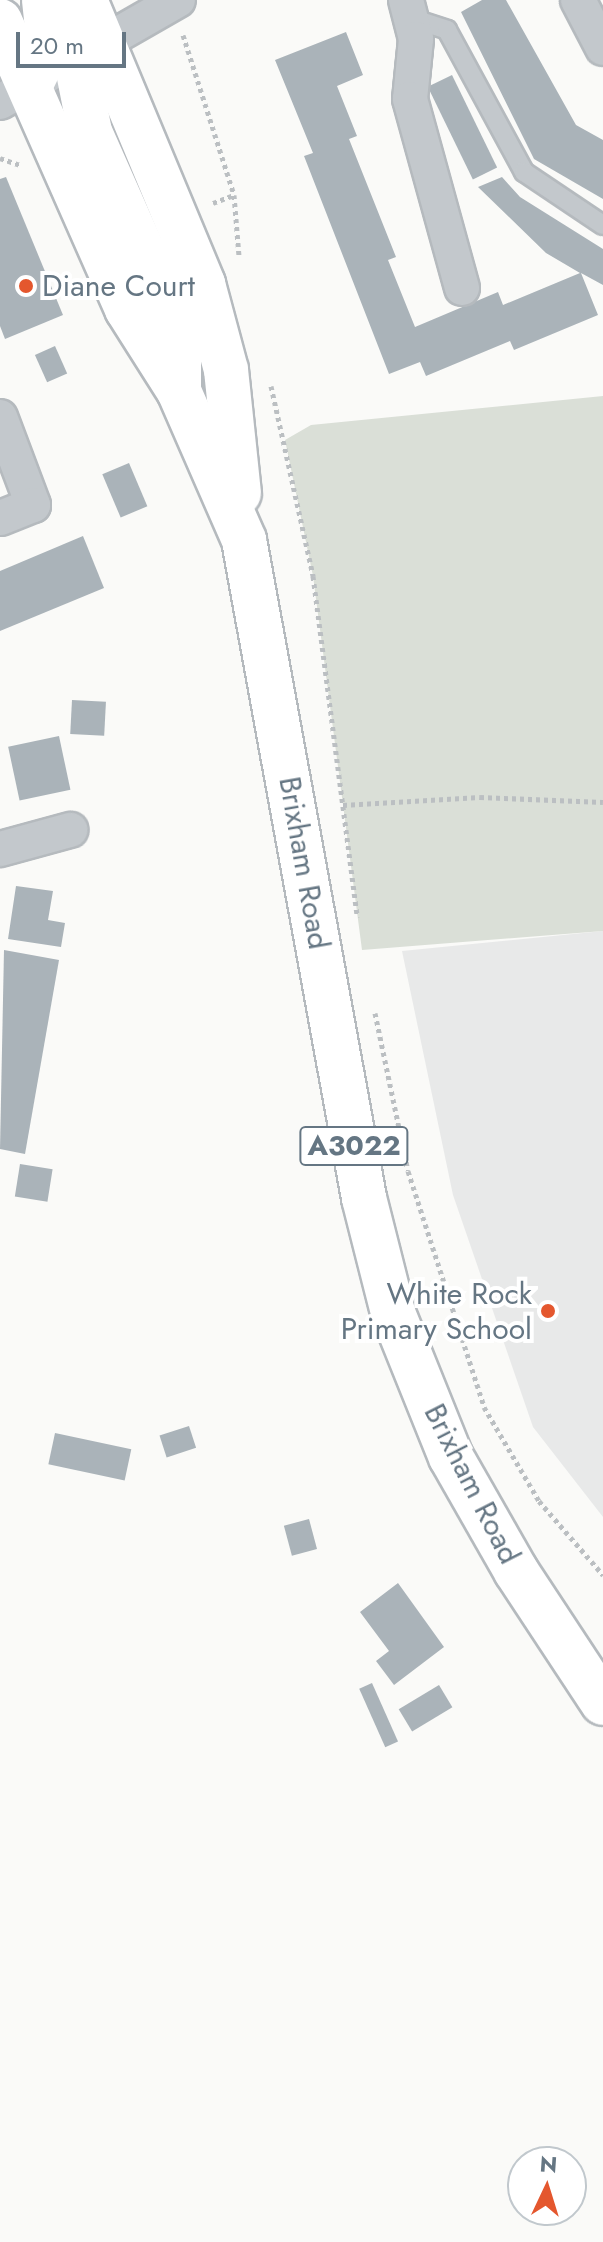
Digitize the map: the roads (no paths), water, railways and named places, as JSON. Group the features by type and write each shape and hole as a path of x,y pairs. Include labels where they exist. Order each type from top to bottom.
{"main road":[{"name":"A3022","path":"68,3 91,53 183,226 218,335 244,540"},
{"path":"15,95 49,47 68,3"},
{"name":"Brixham Road","path":"2,33 15,95 127,309 179,391 244,540 364,1198 393,1313 451,1457 516,1571 603,1703"},
{"path":"91,53 90,132 167,306 179,349 179,391"}],"street":[{"path":"578,0 603,48"},
{"path":"15,95 91,53 136,20 175,2"},
{"path":"2,33 68,3"},
{"path":"408,9 416,39 410,99 462,288"},
{"path":"0,417 33,505 0,518"},
{"path":"0,849 70,830"}],"lane":[{"path":"408,9 447,30 524,172 603,225"}],"place":[{"name":"Diane Court","path":"26,286"},
{"name":"White Rock Primary School","path":"548,1311"}]}
